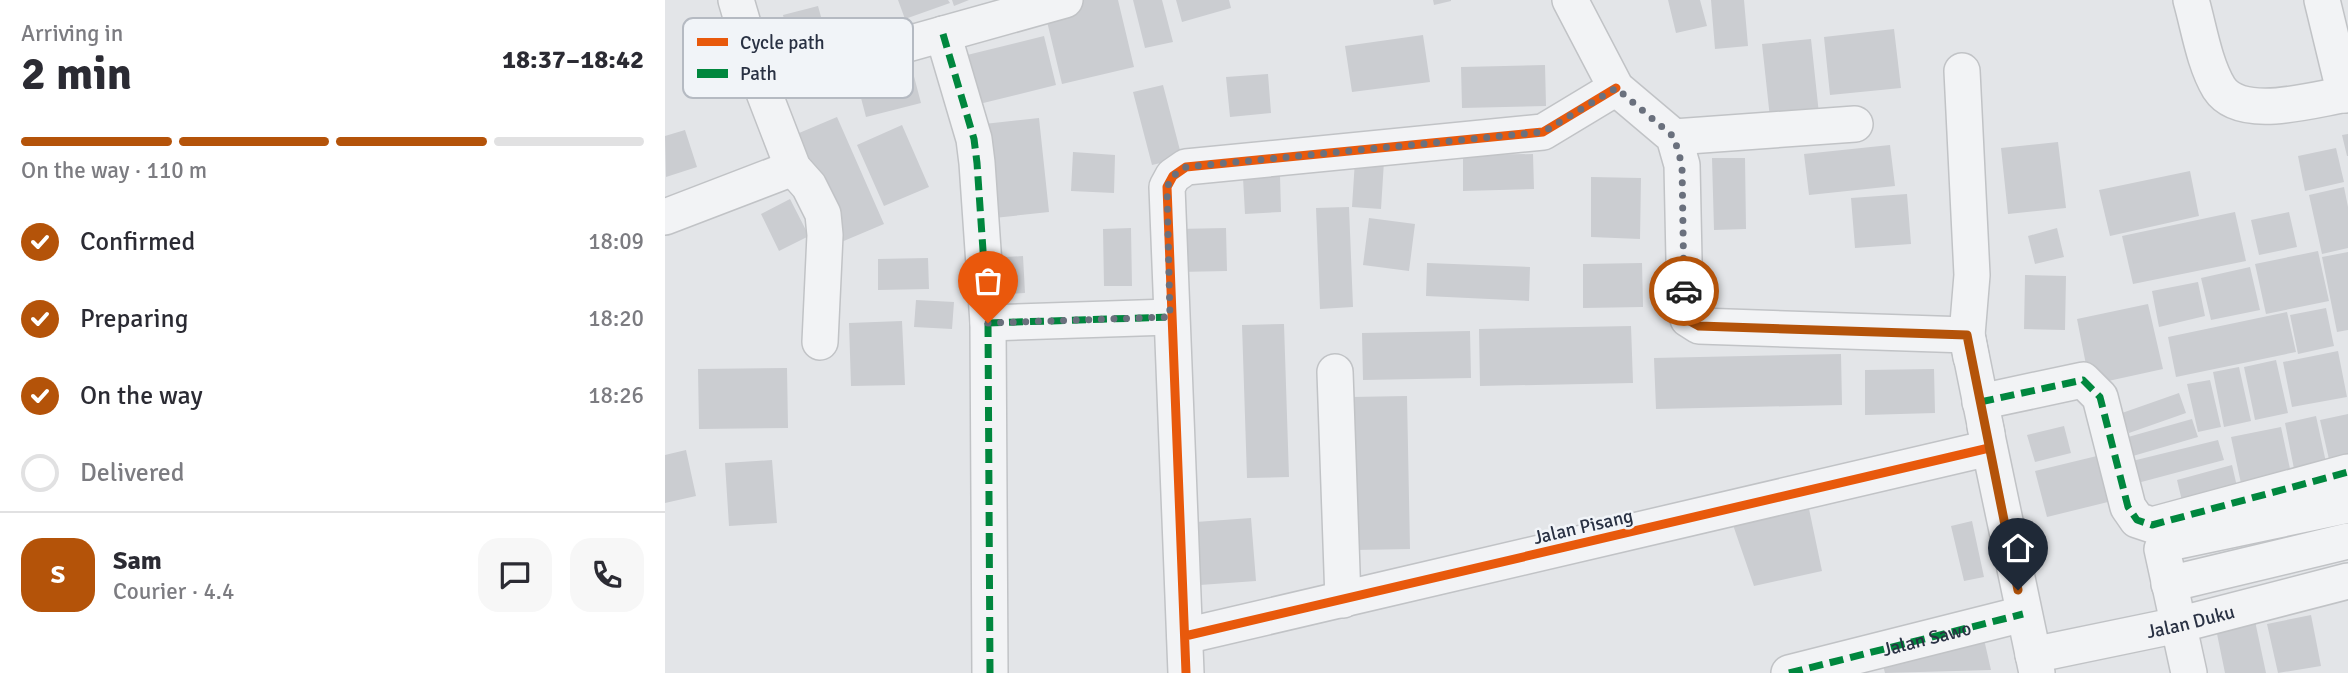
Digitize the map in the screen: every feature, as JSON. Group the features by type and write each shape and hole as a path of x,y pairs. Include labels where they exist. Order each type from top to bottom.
{"street":[{"path":"736,0 741,18"},
{"path":"913,42 1065,0"},
{"path":"1570,0 1616,88 1674,137 1682,165 1685,307 1688,320 1699,326 1967,335"},
{"path":"2191,0 2212,74 2220,90 2232,102 2253,108 2347,95 2322,0"},
{"path":"943,34 974,139 988,323 990,673"},
{"path":"1962,71 1972,275 1967,335 2035,664"},
{"path":"1186,673 1170,317 1167,187 1173,176 1186,167 1543,132 1616,88"},
{"path":"766,98 793,168 819,202 825,225 820,342"},
{"path":"1674,137 1855,124"},
{"path":"665,217 793,168"},
{"path":"988,323 1170,317"},
{"path":"1335,372 1343,600"},
{"name":"Jalan Pisang","path":"1185,636 1343,600 1985,428 2083,380 2100,397 2128,507 2137,520 2152,525 2309,483"},
{"path":"2189,673 2161,552 2174,542 2348,505"},
{"path":"2169,584 2348,541"},
{"name":"Jalan Duku","path":"2035,664 2348,581"},
{"name":"Jalan Sawo","path":"1789,673 2023,614"}],"building":[{"path":"898,0 948,0 950,3 908,18 905,18"},
{"path":"952,0 969,0 954,6"},
{"path":"1082,0 1118,0 1134,67 1062,84 1044,9"},
{"path":"1133,0 1162,0 1173,42 1145,48"},
{"path":"1176,0 1229,0 1231,8 1182,22"},
{"path":"1433,0 1451,0 1451,1 1434,5"},
{"path":"1668,0 1700,0 1707,26 1676,33"},
{"path":"1711,0 1744,0 1748,46 1715,49"},
{"path":"818,6 821,18 784,18 783,15"},
{"path":"1894,29 1901,88 1830,95 1824,37"},
{"path":"1423,35 1430,82 1352,92 1345,46"},
{"path":"1044,36 1056,85 975,105 963,56"},
{"path":"1811,39 1819,114 1770,118 1762,44"},
{"path":"1545,65 1546,106 1462,108 1461,67"},
{"path":"913,73 921,103 866,117 861,98 913,98"},
{"path":"1268,74 1271,113 1230,117 1226,77"},
{"path":"1163,85 1182,158 1152,165 1133,92"},
{"path":"837,117 884,224 839,243 792,136"},
{"path":"1039,118 1049,212 994,218 984,124"},
{"path":"902,125 929,187 884,206 857,145"},
{"path":"685,130 697,167 666,177 665,136"},
{"path":"2348,134 2348,156 2347,156 2342,135"},
{"path":"2058,142 2066,208 2008,214 2001,148"},
{"path":"1890,145 1895,186 1809,195 1804,154"},
{"path":"2336,148 2344,182 2305,191 2298,156"},
{"path":"1073,152 1115,155 1114,193 1071,191"},
{"path":"1533,154 1534,189 1463,191 1463,155"},
{"path":"1712,158 1745,158 1746,229 1714,230"},
{"path":"1355,160 1384,161 1381,209 1352,207"},
{"path":"2190,171 2199,216 2110,236 2099,190"},
{"path":"1280,176 1281,212 1245,214 1243,178"},
{"path":"1591,177 1641,178 1640,239 1591,237"},
{"path":"2344,187 2348,207 2348,248 2322,254 2309,195"},
{"path":"1907,194 1911,244 1855,248 1851,198"},
{"path":"790,199 809,236 779,251 761,214"},
{"path":"1349,207 1353,307 1320,309 1316,208"},
{"path":"2235,212 2246,261 2133,284 2122,236"},
{"path":"2289,212 2297,247 2259,255 2251,220"},
{"path":"1369,218 1415,224 1409,271 1363,265"},
{"path":"1131,228 1132,286 1104,286 1103,229"},
{"path":"1226,228 1227,271 1178,272 1177,229"},
{"path":"2057,228 2064,257 2035,264 2028,236"},
{"path":"2318,251 2329,301 2266,314 2255,264"},
{"path":"2348,252 2348,330 2337,332 2322,257"},
{"path":"1023,256 1025,293 990,295 988,258"},
{"path":"928,258 929,289 878,290 878,259"},
{"path":"1427,263 1530,267 1529,301 1426,296"},
{"path":"1642,263 1643,307 1583,308 1583,264"},
{"path":"2250,267 2260,310 2211,320 2201,278"},
{"path":"2025,275 2066,276 2065,330 2024,329"},
{"path":"2198,282 2205,316 2159,327 2152,291"},
{"path":"916,300 954,302 952,329 914,327"},
{"path":"2148,304 2163,369 2090,385 2077,319"},
{"path":"2326,308 2334,346 2298,354 2290,315"},
{"path":"2287,312 2296,352 2176,377 2168,337"},
{"path":"902,321 905,385 851,386 849,323"},
{"path":"1284,324 1289,477 1247,478 1242,325"},
{"path":"1631,326 1633,383 1480,386 1479,329"},
{"path":"1470,331 1471,378 1363,380 1362,333"},
{"path":"2338,351 2347,397 2292,407 2283,362"},
{"path":"1841,354 1842,405 1656,409 1654,358"},
{"path":"2276,360 2288,413 2255,420 2244,367"},
{"path":"2239,367 2251,421 2224,427 2213,372"},
{"path":"787,368 788,428 699,429 698,369"},
{"path":"1934,369 1935,413 1865,415 1865,370"},
{"path":"2210,380 2221,427 2198,432 2187,384"},
{"path":"2179,393 2186,413 2129,433 2122,413"},
{"path":"1407,396 1410,549 1355,550 1351,397"},
{"path":"2348,414 2348,465 2331,468 2320,420"},
{"path":"2316,416 2327,467 2295,474 2285,423"},
{"path":"2192,419 2198,437 2126,458 2121,439"},
{"path":"2064,426 2071,453 2035,462 2027,435"},
{"path":"2281,427 2292,478 2242,488 2231,437"},
{"path":"2218,440 2224,460 2130,485 2124,463"},
{"path":"686,450 696,496 665,503 665,455"},
{"path":"2101,455 2112,501 2047,517 2035,471"},
{"path":"772,460 777,523 729,526 725,463"},
{"path":"2232,465 2238,491 2183,505 2177,480"},
{"path":"1808,504 1822,571 1754,586 1732,522"},
{"path":"1251,518 1256,581 1186,586 1182,523"},
{"path":"1972,521 1984,577 1964,581 1951,526"},
{"path":"2311,615 2321,666 2278,673 2267,624"},
{"path":"2255,621 2266,673 2225,673 2216,629"},
{"path":"1981,626 1991,670 1885,673 1880,654"}],"marked path":[{"path":"943,34 974,139 977,163 988,323 990,673"},
{"path":"988,323 1170,317"},
{"path":"1980,402 2083,380 2100,397 2128,507 2137,520 2152,525 2348,472"},
{"path":"1789,673 2023,614"}],"cycle path":[{"path":"1186,673 1167,187 1173,176 1186,167 1543,132 1616,88"},
{"path":"1185,636 1989,448"}],"way so far":[{"path":"988,323 1170,317 1167,187 1173,176 1186,167 1523,136 1543,132 1616,88 1674,137 1682,165 1684,291"}],"route":[{"path":"1684,291 1688,320 1699,326 1967,335 2018,590"}]}
